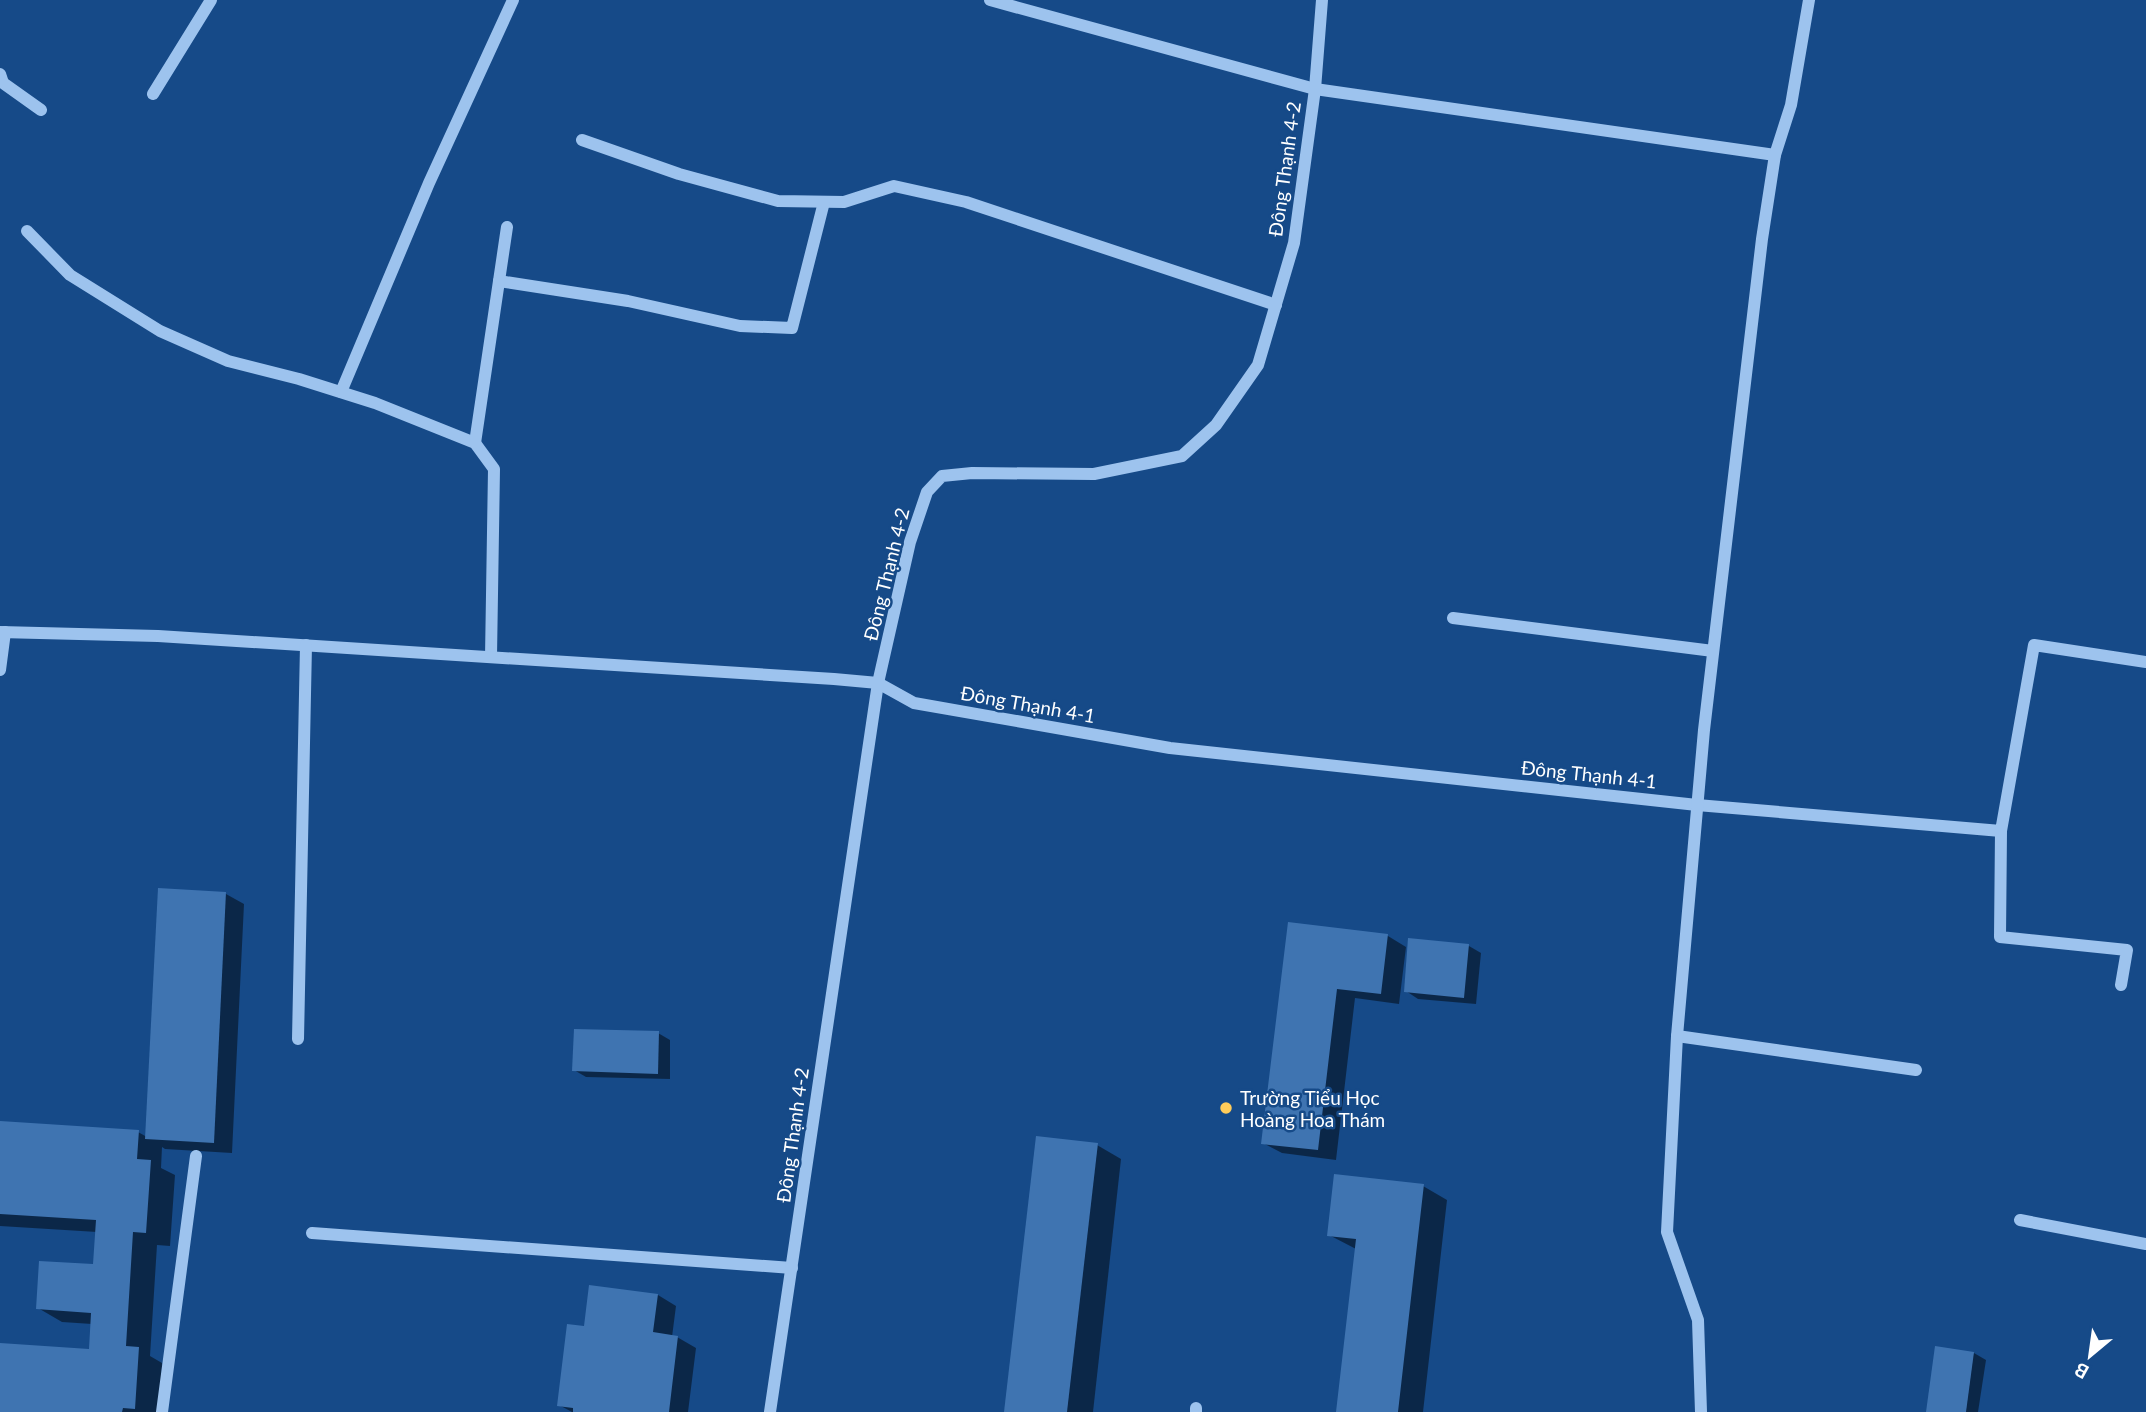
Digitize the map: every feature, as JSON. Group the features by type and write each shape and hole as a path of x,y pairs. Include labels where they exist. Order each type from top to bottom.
{"street":[{"path":"153,94 211,0"},
{"path":"341,392 429,183 513,0"},
{"path":"990,0 1315,89 1775,155"},
{"name":"Đông Thạnh 4-2","path":"770,1412 878,684 910,542 927,492 942,476 972,472 1094,474 1182,456 1216,425 1258,365 1294,243 1315,89 1322,0"},
{"path":"1702,1412 1698,1320 1667,1232 1676,1036 1713,651 1762,239 1775,155 1791,104 1808,0"},
{"path":"0,74 3,83 41,110"},
{"path":"582,139 679,174 778,201 844,202 894,186 954,199 1276,305"},
{"path":"499,281 628,301 740,326 792,328 824,202"},
{"path":"475,443 507,227"},
{"path":"26,231 70,275 160,331 228,361 299,379 375,403 475,443 494,469 491,657"},
{"path":"1453,618 1713,651"},
{"path":"0,670 3,632 158,636 878,684"},
{"path":"298,1039 306,645"},
{"path":"2122,985 2127,950 2000,937 2001,831 2034,645 2146,662"},
{"name":"Đông Thạnh 4-1","path":"878,684 914,703 1170,748 1697,806 2001,831"},
{"path":"1676,1036 1916,1070"},
{"path":"162,1412 196,1156"},
{"path":"2021,1220 2146,1244"},
{"path":"312,1233 792,1268"}],"building":[{"path":"158,888 226,892 214,1143 145,1139"},
{"path":"1288,922 1388,934 1381,994 1337,989 1318,1150 1261,1144"},
{"path":"1408,938 1469,944 1464,998 1404,992"},
{"path":"574,1029 659,1031 658,1074 572,1071"},
{"path":"0,1121 139,1130 137,1159 151,1160 146,1233 133,1232 126,1346 139,1347 135,1409 123,1408 122,1412 0,1412 0,1343 89,1349 91,1313 36,1309 39,1261 93,1264 96,1220 0,1214"},
{"path":"1036,1136 1098,1143 1067,1412 1004,1412"},
{"path":"1334,1174 1424,1184 1398,1412 1336,1412 1356,1239 1327,1236"},
{"path":"589,1285 658,1294 653,1332 678,1336 669,1412 573,1412 573,1408 557,1406 567,1324 584,1326"},
{"path":"1935,1346 1974,1352 1966,1412 1926,1412"}],"place":[{"name":"Trường Tiểu Học Hoàng Hoa Thám","path":"1226,1108"}]}
